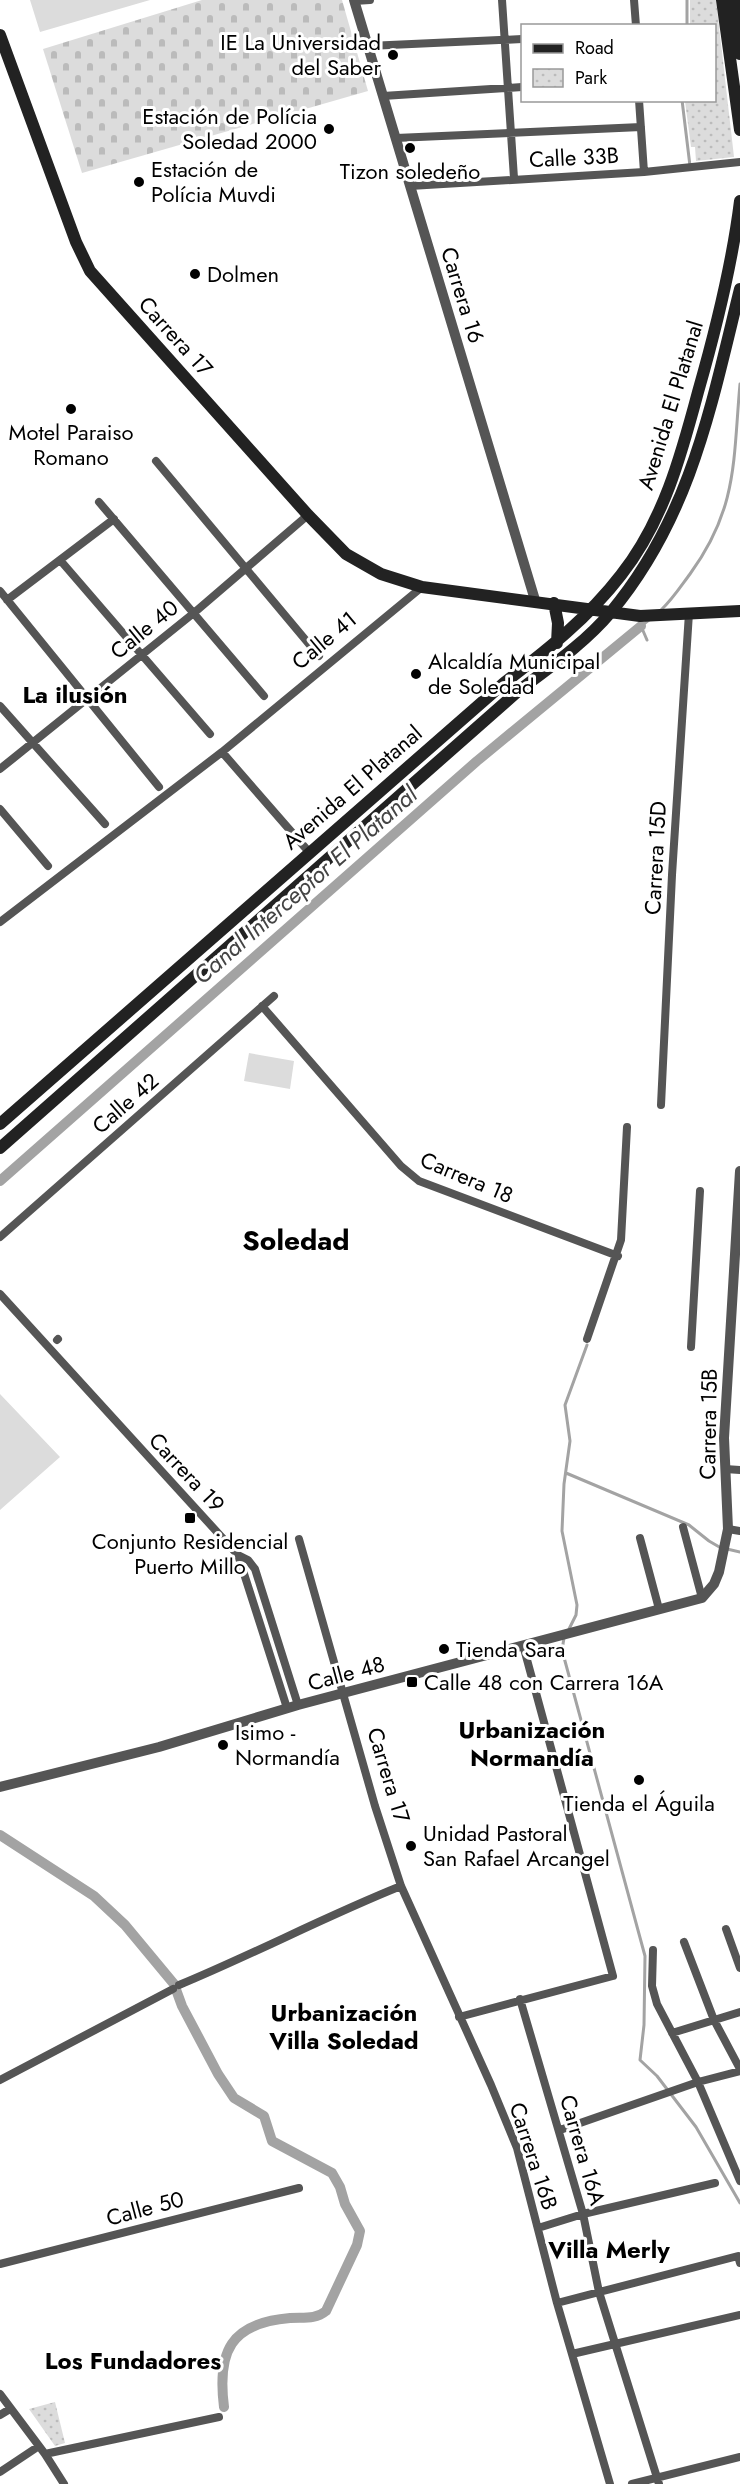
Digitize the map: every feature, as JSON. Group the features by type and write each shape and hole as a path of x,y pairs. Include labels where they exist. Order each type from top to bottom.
{"main road":[{"path":"722,0 740,130"},
{"path":"734,0 740,54"},
{"name":"Carrera 17","path":"0,34 76,242 90,271 308,516 346,554 381,574 422,587"},
{"name":"Avenida El Platanal","path":"0,1124 504,683 556,643 591,611 622,574 640,548 669,490 686,436 725,289 740,201"},
{"name":"Avenida El Platanal","path":"0,1148 517,692 569,651 610,613 642,572 658,546 683,494 696,457 740,288"},
{"path":"422,587 535,600 591,611 640,616 740,611"},
{"path":"554,603 558,623 556,643"}],"street":[{"path":"354,1 370,0"},
{"path":"502,0 514,178"},
{"path":"634,0 636,24"},
{"name":"Carrera 16","path":"354,1 535,600"},
{"path":"368,46 521,39"},
{"path":"383,96 521,87"},
{"path":"639,102 644,172"},
{"path":"396,138 641,127"},
{"name":"Calle 33B","path":"410,186 644,172 740,162"},
{"path":"156,461 319,656"},
{"path":"99,502 195,612 264,696"},
{"name":"Calle 40","path":"0,769 195,612 308,516"},
{"path":"7,600 114,519"},
{"path":"60,560 210,734"},
{"name":"Calle 41","path":"0,922 222,752 422,587"},
{"path":"0,591 159,787"},
{"name":"Carrera 15D","path":"660,1105 689,613"},
{"path":"0,706 105,824"},
{"path":"222,752 309,852"},
{"path":"0,809 48,866"},
{"name":"Calle 42","path":"0,1237 274,996"},
{"name":"Carrera 18","path":"262,1006 401,1166 418,1181 618,1256"},
{"path":"587,1339 618,1256 621,1240 627,1127"},
{"name":"Carrera 15B","path":"702,1598 714,1584 725,1549 728,1528 724,1438 734,1357 740,1171"},
{"path":"691,1347 700,1191"},
{"name":"Carrera 19","path":"0,1294 245,1563 292,1707"},
{"path":"725,1469 740,1470"},
{"path":"683,1527 702,1598"},
{"path":"728,1528 740,1531"},
{"path":"640,1538 660,1609"},
{"name":"Carrera 17","path":"298,1539 342,1694 401,1886 459,2017"},
{"name":"Calle 48","path":"0,1787 159,1747 292,1707 523,1645 570,1629 702,1598"},
{"path":"459,2017 613,1976 523,1645"},
{"path":"0,2080 176,1987 273,1944 352,1905 401,1886"},
{"path":"726,1929 740,1968"},
{"path":"560,2130 698,2082 740,2070 714,2020 684,1942"},
{"path":"653,1950 652,1986 657,2004 698,2082 739,2182"},
{"name":"Carrera 16A","path":"520,1999 583,2214 599,2292 658,2481"},
{"path":"672,2033 740,2012"},
{"name":"Carrera 16B","path":"459,2017 517,2148 557,2303 610,2484"},
{"path":"538,2228 583,2214 715,2183"},
{"name":"Calle 50","path":"0,2264 299,2188"},
{"path":"557,2303 739,2260"},
{"path":"572,2354 740,2315"},
{"path":"0,2394 45,2454 64,2484"},
{"path":"0,2415 10,2409"},
{"path":"45,2454 219,2417"},
{"path":"0,2472 39,2446"},
{"path":"632,2484 658,2481 740,2457"}],"green space":[{"path":"30,0 150,0 40,32"},
{"path":"202,0 342,0 368,91 82,173 43,49"},
{"path":"690,0 716,0 734,157 696,161 695,147 691,147 685,102 716,102 716,24 690,24"},
{"path":"249,1053 294,1061 290,1089 244,1081"},
{"path":"0,1394 60,1457 0,1510"},
{"path":"55,2402 65,2443 55,2446 29,2409"}],"waterway":[{"path":"687,0 687,24"},
{"path":"682,102 690,166"},
{"path":"661,610 680,588 706,550 725,505 734,461 740,384"},
{"name":"Canal Interceptor El Platanal","path":"647,640 641,626 649,620"},
{"name":"Canal Interceptor El Platanal","path":"0,1181 477,761 641,626"},
{"path":"569,1629 576,1615 577,1605 562,1531 564,1484 570,1441 565,1405 587,1345"},
{"path":"566,1473 689,1525 721,1548"},
{"path":"727,1549 740,1552"},
{"path":"564,1638 562,1650 645,1956 644,2025 640,2060 657,2076 696,2127 740,2203"},
{"path":"0,1835 94,1896 125,1925 174,1984 182,2006 218,2074 234,2098 264,2116 272,2141 332,2173 360,2231 357,2245 326,2311 313,2317 290,2318 253,2326 232,2344 226,2356 223,2371 224,2407"}],"place":[{"name":"IE La Universidad del Saber","path":"393,55"},
{"name":"Estación de Polícia Soledad 2000","path":"329,129"},
{"name":"Tizon soledeño","path":"410,148"},
{"name":"Estación de Polícia Muvdi","path":"139,182"},
{"name":"Dolmen","path":"195,274"},
{"name":"Motel Paraiso Romano","path":"71,409"},
{"name":"Alcaldía Municipal de Soledad","path":"416,674"},
{"name":"Conjunto Residencial Puerto Millo","path":"190,1518"},
{"name":"Tienda Sara","path":"444,1649"},
{"name":"Calle 48 con Carrera 16A","path":"412,1682"},
{"name":"Isimo - Normandía","path":"223,1745"},
{"name":"Tienda el Águila","path":"639,1780"},
{"name":"Unidad Pastoral San Rafael Arcangel","path":"411,1846"}],"district":[{"name":"La ilusión","path":"75,694"},
{"name":"Soledad","path":"296,1240"},
{"name":"Urbanización Normandía","path":"532,1743"},
{"name":"Urbanización Villa Soledad","path":"344,2026"},
{"name":"Villa Merly","path":"609,2249"},
{"name":"Los Fundadores","path":"133,2360"}]}
